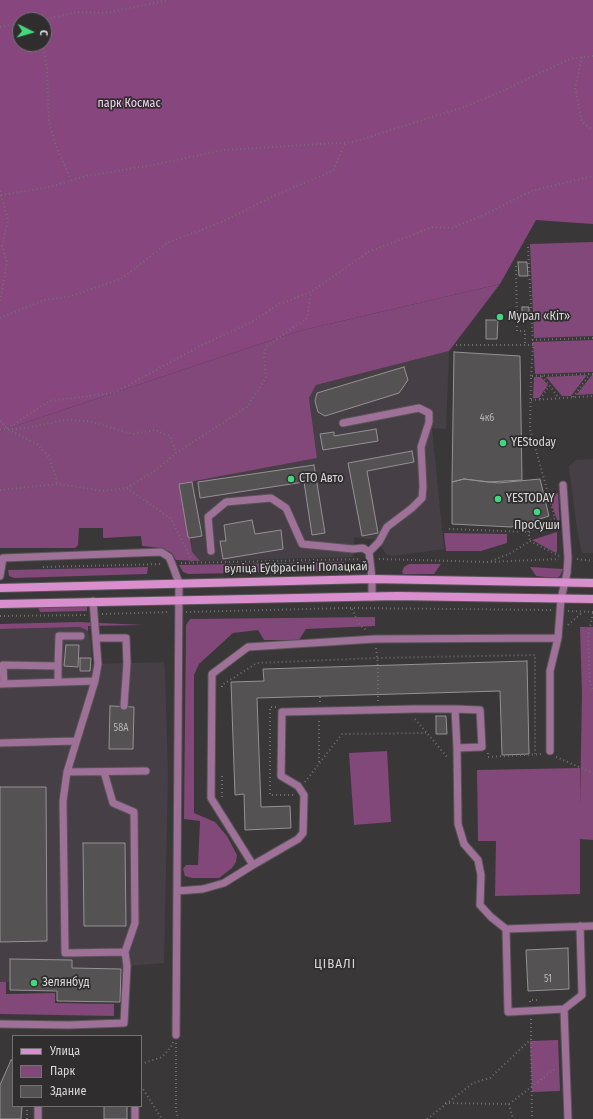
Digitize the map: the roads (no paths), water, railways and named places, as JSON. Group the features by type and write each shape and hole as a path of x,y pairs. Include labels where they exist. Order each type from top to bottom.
{"main road":[{"name":"вуліца Еўфрасінні Полацкай","path":"0,588 372,579 564,581 593,583"},
{"path":"0,604 372,597 593,599"}],"lane":[{"path":"343,423 419,408 429,413 429,422 421,447 424,487 422,498 412,508 387,527 369,556"},
{"path":"551,754 550,671 558,638 561,599 567,573 568,558 563,485"},
{"path":"211,551 208,517 226,502 271,498 286,508 302,544 353,549 363,548 369,556 372,579 372,597"},
{"path":"0,576 3,558 161,552 168,557 172,564 179,583 176,1036"},
{"path":"93,602 98,664 95,681 75,741 67,772 63,801 65,954 125,952"},
{"path":"58,682 59,636 81,636"},
{"path":"96,638 126,638 127,663 124,706"},
{"path":"253,865 211,798 212,674 248,647 375,639 558,638"},
{"path":"58,666 2,664 2,684 95,681"},
{"path":"177,891 203,889 224,883 298,839 304,833 304,795 298,786 281,776 282,712 415,709 480,710 482,747 457,748"},
{"path":"455,709 458,763 458,824 464,844 478,860 481,875 480,905 491,917 506,929 593,926"},
{"path":"0,743 75,741"},
{"path":"67,772 146,772"},
{"path":"0,1024 69,1025 124,1023 127,966 125,952 135,923 134,812 113,803 104,772"},
{"path":"506,929 508,1012 564,1009 582,996 580,926"},
{"path":"564,1009 568,1119"},
{"path":"38,1107 38,1119"},
{"path":"136,1107 136,1119"}],"place":[{"name":"Мурал «Кіт»","path":"500,317"},
{"name":"YEStoday","path":"503,443"},
{"name":"СТО Авто","path":"291,479"},
{"name":"YESTODAY","path":"498,499"},
{"name":"ПроСуши","path":"537,512"},
{"name":"Зелянбуд","path":"34,983"}],"district":[{"name":"ЦІВАЛІ","path":"335,964"}],"park label":[{"name":"парк Космас","path":"129,104"}]}
